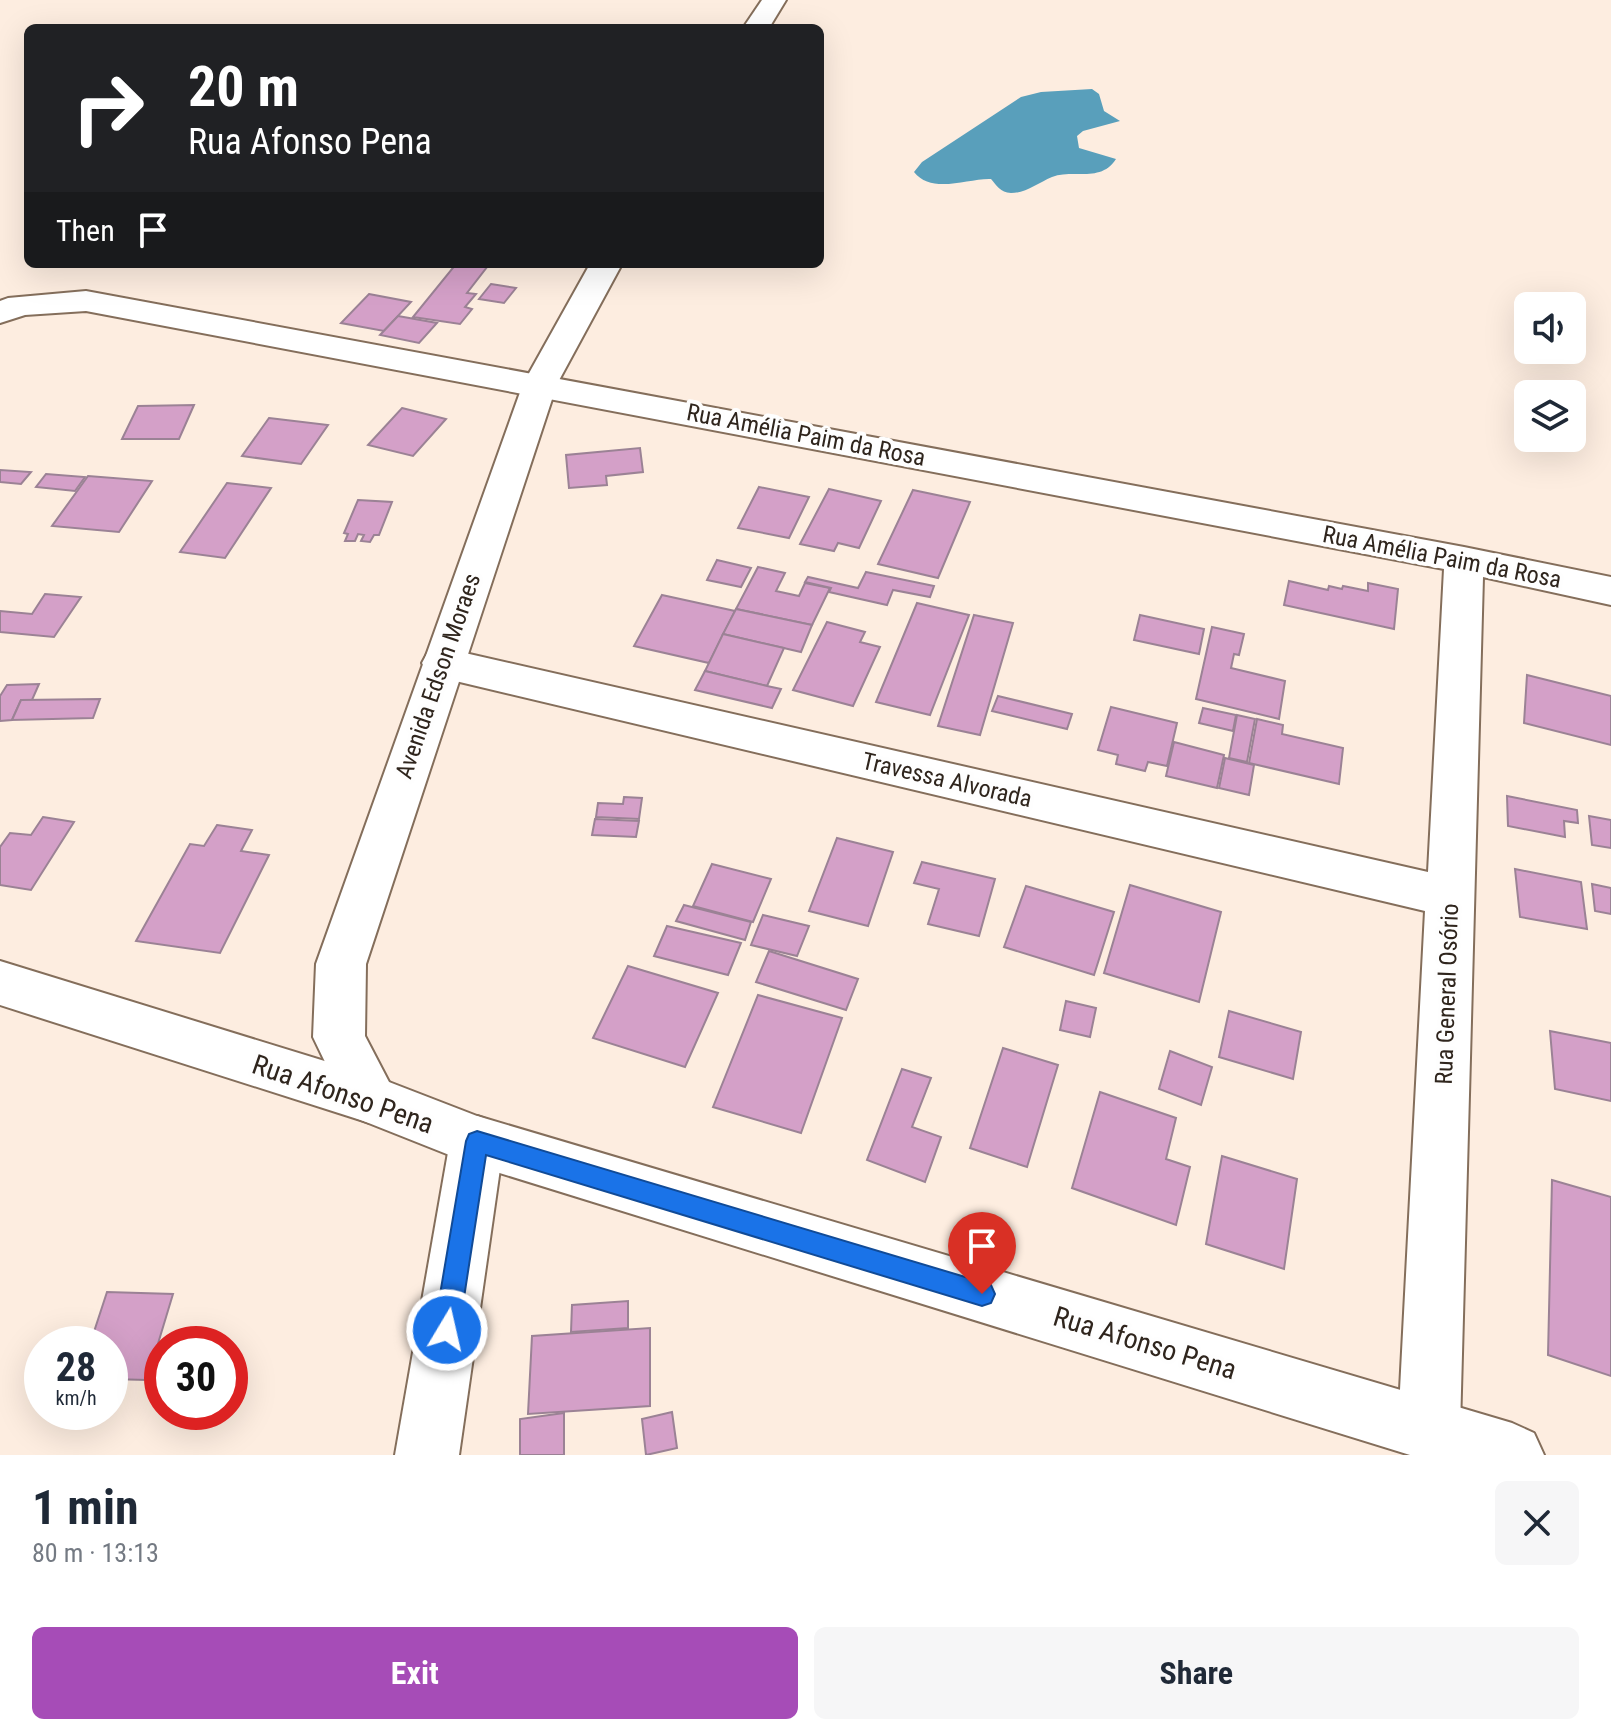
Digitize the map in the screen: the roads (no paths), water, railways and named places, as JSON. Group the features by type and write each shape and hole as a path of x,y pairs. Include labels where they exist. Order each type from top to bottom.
{"street":[{"path":"759,24 774,0"},
{"name":"Avenida Edson Moraes","path":"370,1099 339,1037 341,964 540,384 604,268"},
{"name":"Rua Amélia Paim da Rosa","path":"0,313 20,305 86,301 540,384 1464,560 1611,591"},
{"name":"Rua General Osório","path":"1429,1428 1464,560"},
{"name":"Travessa Alvorada","path":"443,663 1451,897"},
{"name":"Rua Afonso Pena","path":"0,983 370,1099 477,1141 1512,1455"},
{"path":"427,1455 477,1141"}],"water":[{"path":"1092,89 1099,94 1104,111 1120,121 1083,131 1077,136 1079,148 1116,159 1103,171 1052,177 1016,193 1001,190 991,179 940,184 930,183 914,172 922,162 1021,97 1041,92"}]}
